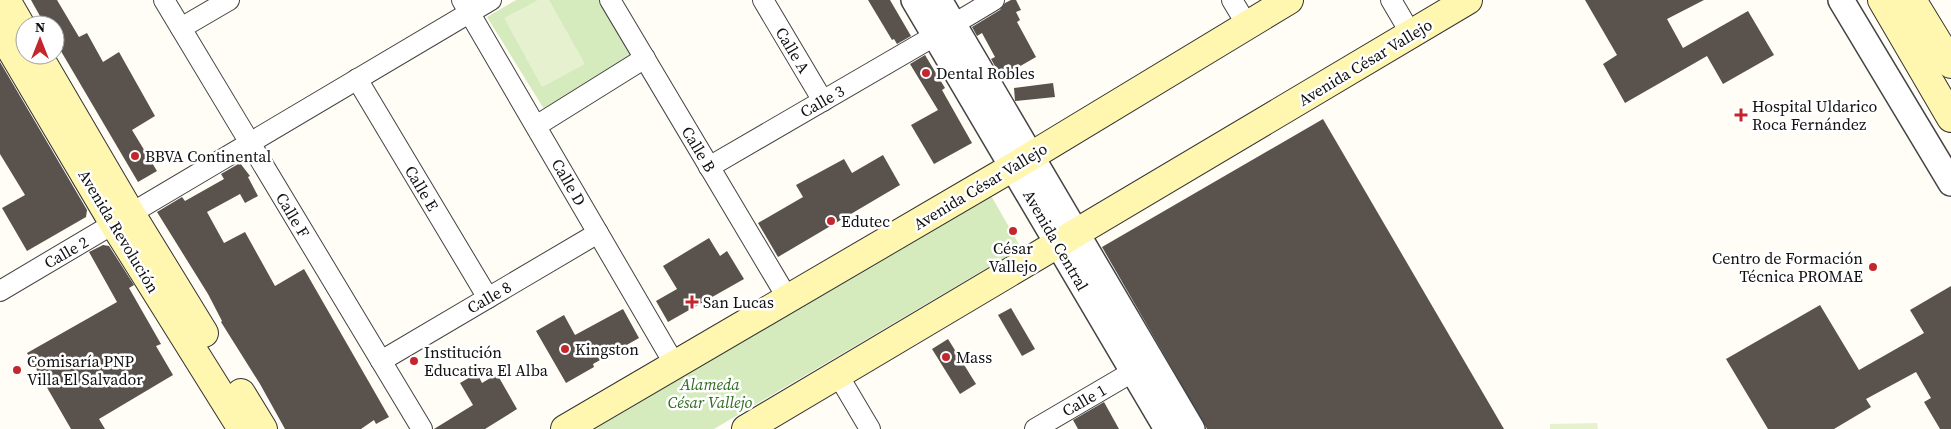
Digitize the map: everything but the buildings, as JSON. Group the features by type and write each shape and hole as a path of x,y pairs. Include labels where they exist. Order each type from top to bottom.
{"main road":[{"path":"6,0 15,16"},
{"name":"Avenida César Vallejo","path":"565,429 1022,161 1289,0"},
{"name":"Avenida César Vallejo","path":"746,429 1468,0"},
{"path":"1882,0 1951,118"},
{"path":"1912,0 1951,64"},
{"name":"Avenida Revolución","path":"0,31 263,429"},
{"name":"Avenida Revolución","path":"43,65 123,219 242,429"}],"street":[{"name":"Calle F","path":"164,0 422,429"},
{"path":"181,28 229,0"},
{"name":"Calle 2","path":"2,285 123,219 357,79 466,6 491,0"},
{"name":"Calle B","path":"610,0 788,298"},
{"name":"Calle A","path":"763,0 823,101"},
{"name":"Avenida Central","path":"914,0 945,29 1068,239 1192,429"},
{"name":"Avenida Central","path":"939,0 945,29"},
{"path":"945,29 994,0"},
{"path":"1232,0 1247,25"},
{"path":"1391,0 1411,34"},
{"path":"1841,0 1951,183"},
{"name":"Calle D","path":"466,6 675,365"},
{"name":"Calle 3","path":"709,167 945,29"},
{"path":"536,126 645,58"},
{"name":"Calle E","path":"357,79 488,298"},
{"name":"Calle 8","path":"381,361 598,233"},
{"name":"Avenida Central","path":"1068,239 1134,371 1167,429"},
{"name":"Calle 1","path":"1034,429 1134,371"},
{"path":"838,375 870,429"}],"green space":[{"path":"516,0 605,0 637,53 544,109 487,17"},
{"path":"538,0 549,0 585,64 542,87 504,18"},
{"name":"Alameda César Vallejo","path":"989,192 1021,248 714,429 585,429"},
{"path":"1597,423 1598,429 1550,429 1550,424"}],"place":[{"name":"Dental Robles","path":"926,73"},
{"name":"Hospital Uldarico Roca Fernández","path":"1741,115"},
{"name":"BBVA Continental","path":"135,156"},
{"name":"Edutec","path":"831,221"},
{"name":"César Vallejo","path":"1013,231"},
{"name":"Centro de Formación Técnica PROMAE","path":"1873,267"},
{"name":"San Lucas","path":"692,302"},
{"name":"Kingston","path":"565,349"},
{"name":"Mass","path":"946,357"},
{"name":"Institución Educativa El Alba","path":"414,361"},
{"name":"Comisaría PNP Villa El Salvador","path":"17,370"}]}
